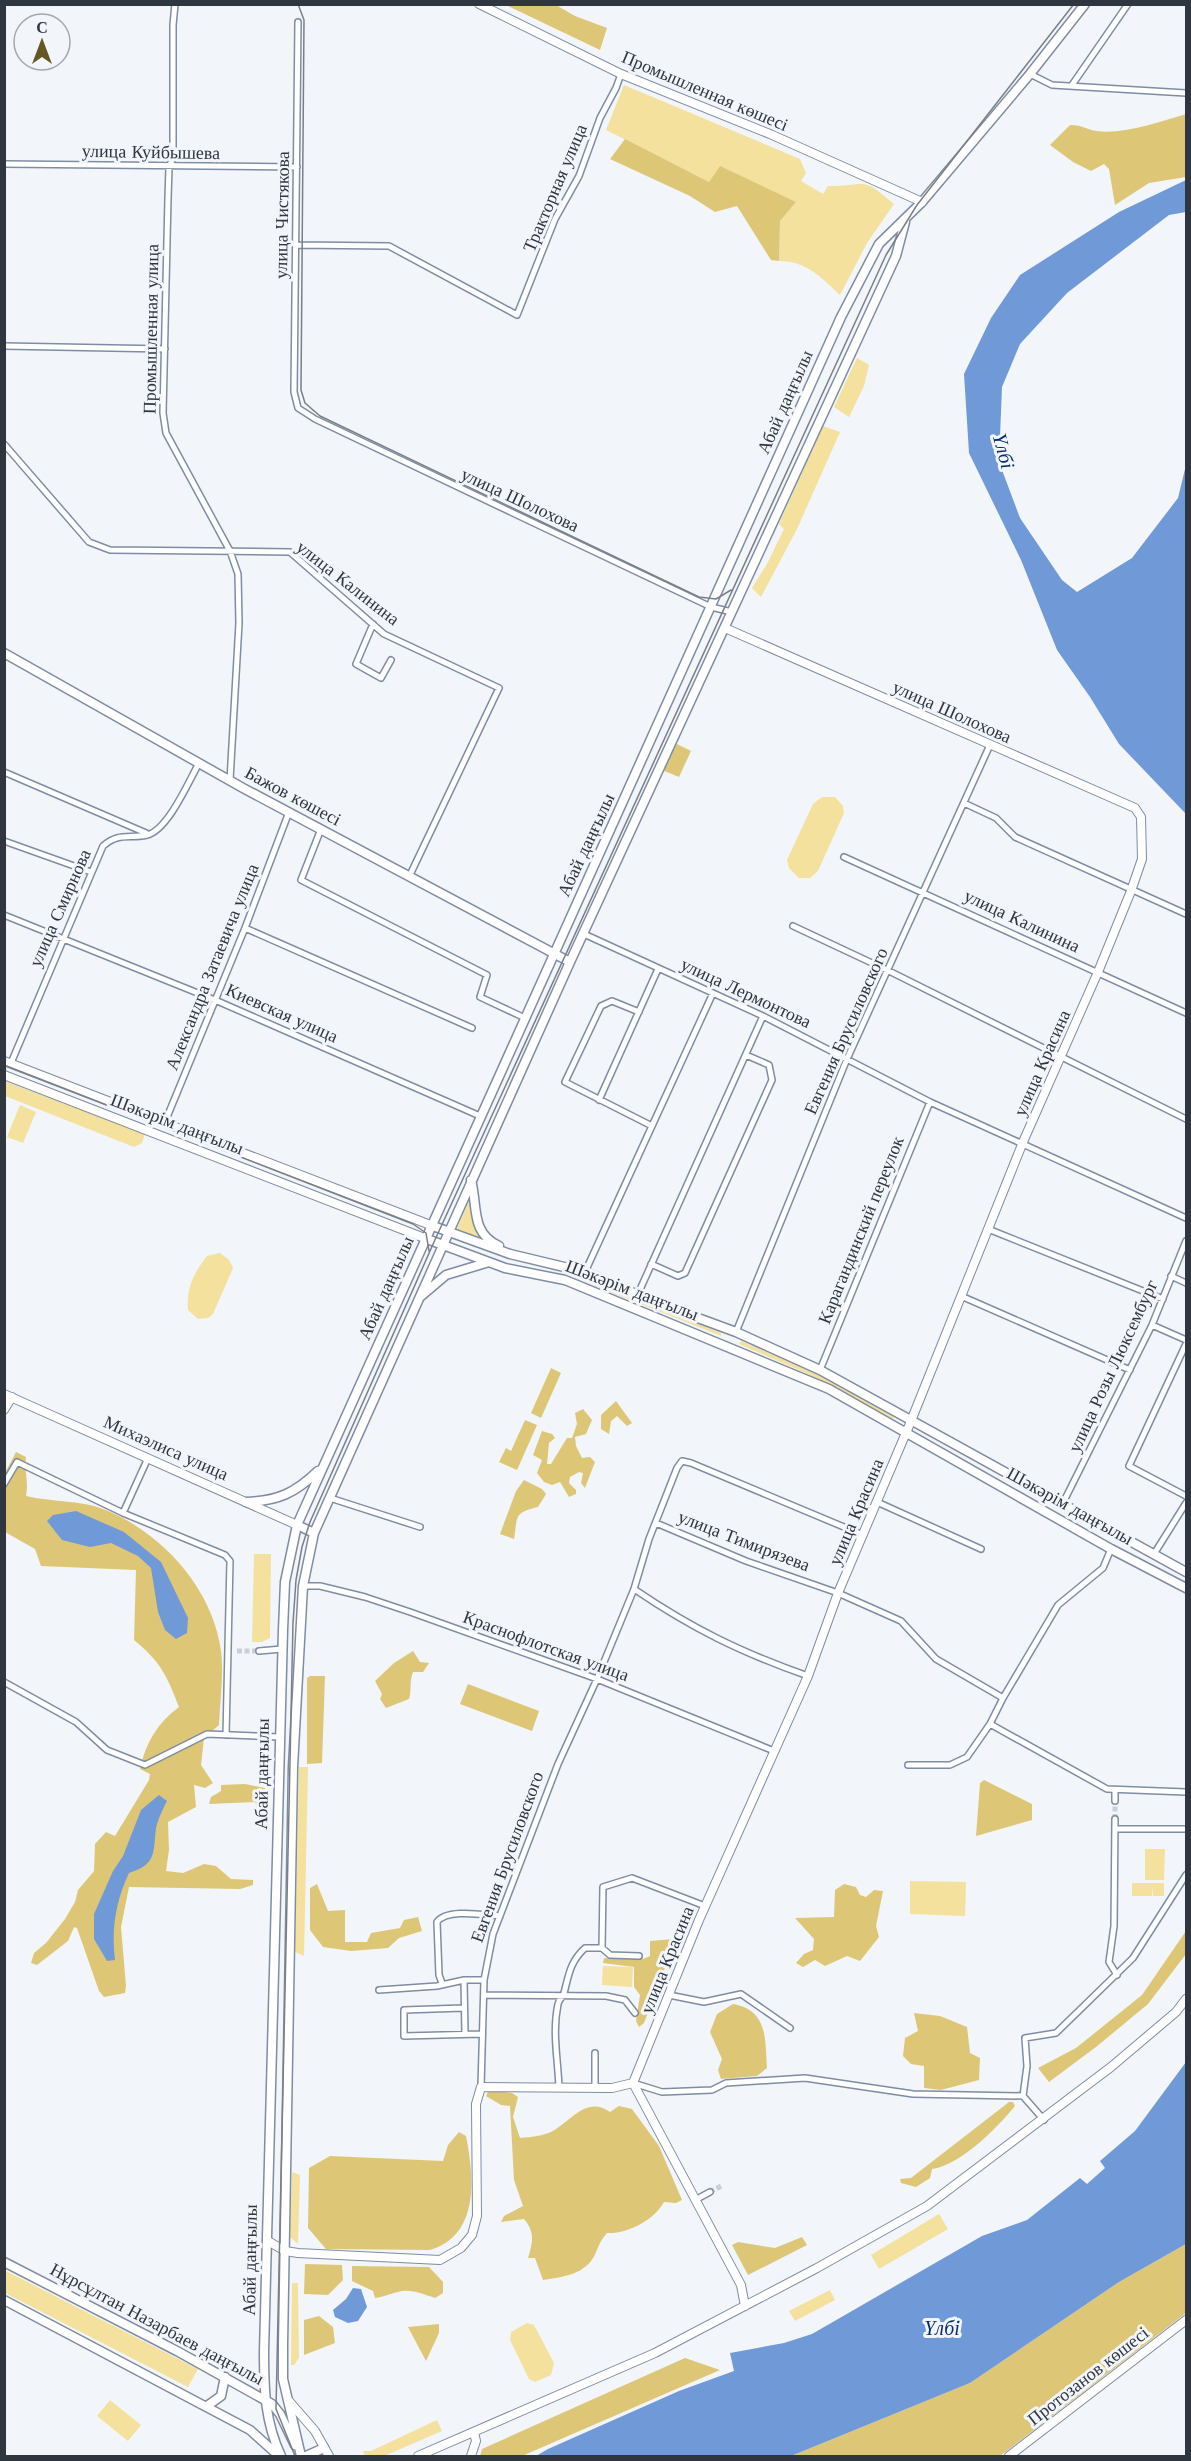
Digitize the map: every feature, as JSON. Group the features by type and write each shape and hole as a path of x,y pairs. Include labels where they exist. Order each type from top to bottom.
{"main road":[{"name":"Абай даңғылы","path":"280,2457 264,2400 282,1649 285,1582 297,1525 433,1226 480,1116 712,608 841,317 879,244 922,202 1030,74 1085,4"},
{"name":"Абай даңғылы","path":"300,2457 283,2379 282,2345 293,1778 303,1586 314,1533 570,962 896,256 905,221"},
{"name":"Бажов көшесі","path":"4,653 230,780 570,962"},
{"path":"471,1180 479,1230 506,1252"},
{"name":"Шәкәрім даңғылы","path":"433,1226 506,1252 585,1272 736,1332 820,1370 1186,1572"},
{"name":"Шәкәрім даңғылы","path":"427,1239 505,1268 565,1280 728,1345 829,1389 1084,1534 1186,1588"},
{"path":"418,1299 446,1275 489,1262"},
{"path":"565,1280 568,1267"},
{"path":"728,1345 736,1332"},
{"path":"246,1502 270,1501 286,1497 301,1488 323,1467"},
{"path":"1084,1534 1092,1519"},
{"name":"Михаэлиса улица","path":"297,1525 314,1533"},
{"path":"1167,1578 1175,1565"},
{"name":"Нұрсұлтан Назарбаев даңғылы","path":"4,2262 225,2377 264,2400 280,2414 300,2457"},
{"path":"4,2300 250,2430 280,2457"},
{"path":"207,2406 221,2396 225,2377"},
{"path":"306,2457 324,2448"}],"street":[{"name":"Промышленная улица","path":"175,4 172,25 173,158 169,167 163,413 166,433 230,551 238,574 238,623 230,780"},
{"name":"Промышленная көшесі","path":"479,4 621,74 770,134 922,202"},
{"path":"1072,85 1128,4"},
{"name":"улица Чистякова","path":"298,22 294,392 298,408"},
{"name":"Тракторная улица","path":"297,245 388,246 517,315 555,219 579,177 600,118 621,74"},
{"path":"1030,74 1047,84 1186,93"},
{"name":"улица Куйбышева","path":"4,164 297,167"},
{"path":"4,346 165,349"},
{"name":"улица Шолохова","path":"298,408 315,419 712,608 732,612"},
{"name":"улица Калинина","path":"4,444 89,542 110,550 290,552 384,634 499,688 408,877"},
{"path":"373,624 356,664 381,678 392,660"},
{"name":"улица Шолохова","path":"725,628 1135,808"},
{"name":"Евгения Брусиловского","path":"736,1332 848,1059 990,745"},
{"path":"4,772 149,834 162,826 199,763"},
{"path":"964,803 996,818 1015,837 1186,914"},
{"name":"улица Красина","path":"633,2083 705,1906 808,1676 838,1593 907,1432 1023,1142 1131,891 1142,859 1141,817 1135,808"},
{"name":"Александра Затаевича улица","path":"160,1134 245,928 290,811"},
{"path":"321,829 301,880 487,975 480,997 525,1018"},
{"name":"улица Смирнова","path":"5,1075 8,1062 103,846 113,837 149,834"},
{"path":"4,841 91,872"},
{"name":"улица Калинина","path":"844,857 1186,1013"},
{"name":"Киевская улица","path":"4,915 215,1000 480,1116"},
{"path":"793,926 889,970 1060,1058 1186,1119"},
{"path":"245,928 472,1028"},
{"name":"улица Лермонтова","path":"584,934 763,1016 930,1102 1023,1142 1186,1218"},
{"path":"599,1100 658,969"},
{"path":"585,1272 713,993"},
{"path":"639,1012 612,1001 601,1006 565,1082 652,1125"},
{"path":"638,1294 763,1016"},
{"path":"651,1264 678,1276 685,1273 772,1080 769,1065 746,1055"},
{"name":"Шәкәрім даңғылы","path":"8,1062 433,1226"},
{"name":"Шәкәрім даңғылы","path":"5,1075 427,1239"},
{"name":"Карагандинский переулок","path":"820,1370 930,1102"},
{"path":"988,1229 1163,1299"},
{"name":"улица Розы Люксембург","path":"1063,1503 1152,1325 1186,1241"},
{"path":"1171,1276 1186,1282"},
{"path":"961,1296 1130,1370"},
{"path":"1152,1325 1186,1342 1129,1466 1186,1496"},
{"path":"4,1410 8,1396"},
{"name":"Михаэлиса улица","path":"8,1396 297,1525"},
{"path":"123,1513 148,1458"},
{"name":"Евгения Брусиловского","path":"285,2251 440,2260 461,2248 472,2235 477,2216 476,2104 481,2087 481,2034 487,1956 560,1759 597,1679 634,1589 668,1488 682,1461 864,1535"},
{"path":"4,1484 17,1462 123,1513 225,1555 230,1561 226,1735"},
{"path":"330,1498 420,1527"},
{"path":"878,1502 981,1549"},
{"path":"1154,1554 1186,1503"},
{"name":"улица Тимирязева","path":"656,1523 746,1561 838,1593 901,1621 936,1659 1003,1698"},
{"path":"908,1765 950,1765 967,1757 990,1724 1058,1605 1102,1568 1111,1549"},
{"name":"Краснофлотская улица","path":"303,1586 320,1586 365,1597 597,1679 774,1751"},
{"path":"634,1589 712,1638 808,1676"},
{"path":"259,1651 282,1649"},
{"path":"229,1651 237,1651"},
{"path":"4,1682 76,1722 107,1750 145,1765 207,1734 279,1737"},
{"path":"990,1724 1107,1789 1186,1792"},
{"path":"1115,1801 1116,1791"},
{"path":"1115,1819 1114,1926 1109,1962 1117,1975"},
{"path":"1115,1829 1186,1829"},
{"path":"1023,2096 1027,2066 1025,2038 1056,2033 1117,1975 1133,1958 1186,1875"},
{"path":"602,1948 603,1887 632,1878 705,1906"},
{"path":"442,1983 437,1950 439,1918 442,1915 466,1914 500,1916"},
{"path":"559,2088 555,2039 558,2001 564,1995 565,1980 576,1956 585,1948 602,1948 610,1956 639,1956"},
{"path":"379,1990 437,1986 442,1983 464,1980 484,1980"},
{"path":"464,1980 465,2034"},
{"path":"669,1995 704,2002 741,1994 790,2028"},
{"path":"484,1995 618,1998 632,2006 635,2013"},
{"path":"418,2457 628,2366 745,2306 927,2206 1044,2120 1152,2033 1186,1999"},
{"path":"464,2008 404,2010 404,2036 481,2034"},
{"path":"595,2053 595,2088"},
{"path":"481,2087 612,2088 633,2083 662,2092 712,2090 726,2083 804,2078 913,2094 1023,2096 1044,2120"},
{"path":"633,2083 741,2285 745,2306"},
{"path":"695,2200 710,2192"},
{"path":"267,2241 285,2251"},
{"name":"Протозанов көшесі","path":"1009,2457 1186,2320"},
{"path":"288,2400 315,2431 330,2457"},
{"path":"471,2457 476,2441 474,2432"},
{"path":"1021,2457 1037,2435"}],"shaded area":[{"path":"506,5 556,5 575,16 607,28 600,50"},
{"path":"624,85 800,159 806,173 801,181 823,194 828,186 864,184 875,189 894,204 867,243 840,295 805,267 779,261 780,221 796,202 709,182 606,130"},
{"path":"1186,114 1186,177 1149,183 1115,205 1109,169 1104,164 1091,171 1073,162 1050,145 1070,125 1097,131 1118,131 1142,127"},
{"path":"625,139 709,182 720,166 796,202 780,221 779,261 771,260 737,206 715,212 690,196 610,159"},
{"path":"857,358 869,365 864,386 849,417 834,407"},
{"path":"823,426 840,432 797,529 761,597 752,588 784,529 779,524"},
{"path":"675,743 691,751 679,777 662,770"},
{"path":"822,797 835,797 843,806 844,813 818,871 810,878 799,878 789,868 787,860 813,804"},
{"path":"4,1081 145,1134 142,1143 134,1147 5,1096"},
{"path":"20,1105 36,1112 23,1143 7,1137"},
{"path":"470,1199 475,1228 485,1241 457,1229"},
{"path":"220,1253 229,1260 233,1268 213,1314 208,1318 198,1319 188,1310 188,1295 192,1281 207,1256"},
{"path":"573,1273 721,1333 721,1336 573,1277"},
{"path":"741,1341 807,1369 894,1416 893,1419 806,1373 739,1344"},
{"path":"551,1368 561,1373 541,1418 531,1413"},
{"path":"616,1401 632,1423 627,1426 617,1416 611,1421 609,1434 601,1429 601,1415"},
{"path":"583,1409 592,1420 586,1434 575,1437 576,1446 582,1458 590,1457 595,1462 585,1488 581,1483 583,1473 579,1472 570,1477 569,1483 576,1490 576,1494 569,1497 560,1482 552,1485 544,1482 537,1473 542,1460 533,1455 542,1431 552,1434 555,1438 549,1443 547,1464 551,1464 567,1438 572,1438 577,1424 575,1413"},
{"path":"525,1420 537,1425 517,1470 499,1462 506,1448 511,1451"},
{"path":"16,1452 26,1457 26,1496 85,1504 103,1509 125,1519 164,1548 196,1585 216,1628 221,1651 219,1725 204,1738 201,1765 213,1783 205,1788 194,1785 196,1807 168,1822 169,1850 166,1871 183,1873 204,1864 216,1866 231,1879 253,1880 253,1885 240,1889 129,1887 121,1927 125,1993 104,1997 99,1991 77,1928 74,1927 68,1941 37,1965 31,1963 34,1953 46,1943 65,1919 75,1902 78,1890 94,1871 95,1844 106,1832 115,1836 149,1780 150,1774 140,1769 145,1751 159,1727 179,1707 162,1670 151,1655 134,1640 136,1570 41,1566 35,1549 5,1532 5,1473"},
{"path":"524,1480 542,1489 546,1494 538,1507 520,1514 514,1539 500,1534 516,1491"},
{"path":"254,1554 271,1554 270,1638 262,1642 252,1642"},
{"path":"413,1651 420,1662 429,1663 423,1672 413,1672 409,1699 386,1708 380,1699 382,1694 375,1681 394,1663"},
{"path":"325,1676 322,1763 307,1764 307,1678"},
{"path":"468,1684 539,1711 532,1731 460,1704"},
{"path":"299,1767 308,1767 304,1956 295,1952"},
{"path":"984,1780 1032,1804 1032,1820 976,1836 980,1783"},
{"path":"245,1784 265,1788 265,1810 260,1810 255,1802 209,1804 211,1797 221,1791 221,1785"},
{"path":"1145,1849 1165,1849 1164,1880 1145,1880"},
{"path":"910,1881 966,1882 965,1916 910,1914"},
{"path":"1132,1883 1164,1883 1164,1896 1153,1896 1153,1886 1152,1896 1132,1896"},
{"path":"317,1884 328,1911 345,1910 345,1942 367,1942 371,1933 400,1928 404,1920 418,1917 422,1931 399,1938 388,1948 351,1951 323,1947 310,1930 310,1888"},
{"path":"844,1884 856,1887 860,1895 866,1897 874,1890 883,1891 876,1926 879,1937 860,1961 847,1956 825,1966 815,1960 803,1967 796,1963 804,1954 813,1950 814,1939 795,1918 834,1917 835,1890"},
{"path":"1186,1931 1186,1954 1148,2004 1049,2082 1038,2068 1076,2048 1142,1995"},
{"path":"673,1939 669,1957 644,2023 639,2027 636,2021 640,1995 634,1987 634,1967 603,1963 604,1958 643,1959 650,1956 650,1941"},
{"path":"603,1966 633,1967 632,1987 602,1985"},
{"path":"733,2004 753,2012 759,2019 765,2037 767,2068 757,2076 721,2079 718,2070 722,2059 710,2032 717,2014"},
{"path":"914,2013 940,2016 967,2027 970,2053 980,2058 979,2080 941,2090 924,2088 924,2066 911,2064 903,2056 905,2038 918,2031"},
{"path":"488,2092 512,2093 518,2097 513,2117 520,2138 553,2131 587,2108 602,2108 610,2112 619,2106 632,2109 659,2146 682,2200 676,2203 664,2202 654,2215 640,2225 615,2233 607,2233 591,2261 581,2270 543,2280 535,2258 528,2258 532,2237 528,2224 524,2219 501,2222 504,2216 523,2206 514,2180 510,2106 501,2105 486,2096"},
{"path":"1009,2102 1013,2102 1015,2106 999,2125 966,2153 955,2161 932,2169 930,2178 916,2187 901,2183 900,2179 911,2178"},
{"path":"459,2132 466,2136 469,2152 470,2203 458,2232 446,2242 430,2250 326,2249 308,2228 309,2168 330,2156 443,2161 448,2145"},
{"path":"292,2172 300,2175 298,2244 290,2237"},
{"path":"939,2214 948,2229 879,2269 871,2255"},
{"path":"802,2237 807,2245 748,2275 732,2245 738,2242 775,2248"},
{"path":"1186,2244 1186,2313 1000,2456 791,2456 970,2383 1119,2282"},
{"path":"305,2264 342,2265 343,2280 328,2295 304,2294"},
{"path":"352,2266 429,2267 443,2282 443,2293 435,2298 416,2292 402,2291 375,2298 373,2291 352,2281"},
{"path":"4,2270 198,2369 188,2387 5,2293"},
{"path":"292,2283 298,2283 299,2358 294,2365 291,2365"},
{"path":"830,2290 835,2300 795,2321 789,2311"},
{"path":"319,2316 333,2327 335,2343 304,2355 304,2320"},
{"path":"527,2323 534,2325 554,2363 551,2375 535,2382 529,2379 510,2340 511,2332"},
{"path":"439,2324 439,2333 426,2361 408,2327"},
{"path":"685,2358 720,2370 522,2456 480,2456 482,2449"},
{"path":"110,2400 141,2425 128,2441 97,2416"},
{"path":"437,2420 442,2431 384,2456 365,2456 363,2451 371,2451"}],"water":[{"name":"Үлбі","path":"1186,180 1186,212 1169,215 1067,293 1020,344 1002,387 999,462 1020,518 1062,580 1077,592 1132,558 1178,498 1186,465 1186,814 1119,744 1057,650 1021,560 969,453 964,374 991,318 1020,275 1119,212"},
{"path":"76,1511 124,1532 161,1562 188,1618 187,1633 176,1639 165,1630 158,1612 151,1568 138,1556 111,1543 90,1547 62,1540 47,1521 53,1515"},
{"path":"159,1795 167,1801 157,1825 154,1851 145,1866 129,1873 118,1904 114,1926 115,1960 107,1961 94,1939 94,1914 113,1871 123,1856 141,1810"},
{"name":"Үлбі","path":"1186,2062 1186,2244 1119,2282 970,2383 791,2456 536,2456 679,2391 734,2371 730,2353 784,2343 812,2334 982,2236 1027,2220 1080,2178 1087,2184 1105,2168 1100,2161 1135,2131"},
{"path":"353,2288 361,2289 367,2307 358,2321 348,2323 335,2317 333,2310 346,2299"}],"tunnel":[{"path":"237,1651 259,1651"},
{"path":"1115,1801 1115,1819"},
{"path":"710,2192 723,2185"}],"tram line":[{"path":"298,4 304,20 301,390 305,403 320,416 699,597 716,599 731,590"},
{"path":"295,2456 276,2409 293,1623 296,1580 302,1547 310,1522 434,1242 886,255 917,205 1074,4"},
{"path":"4,1065 413,1224 426,1233 429,1251"}]}
